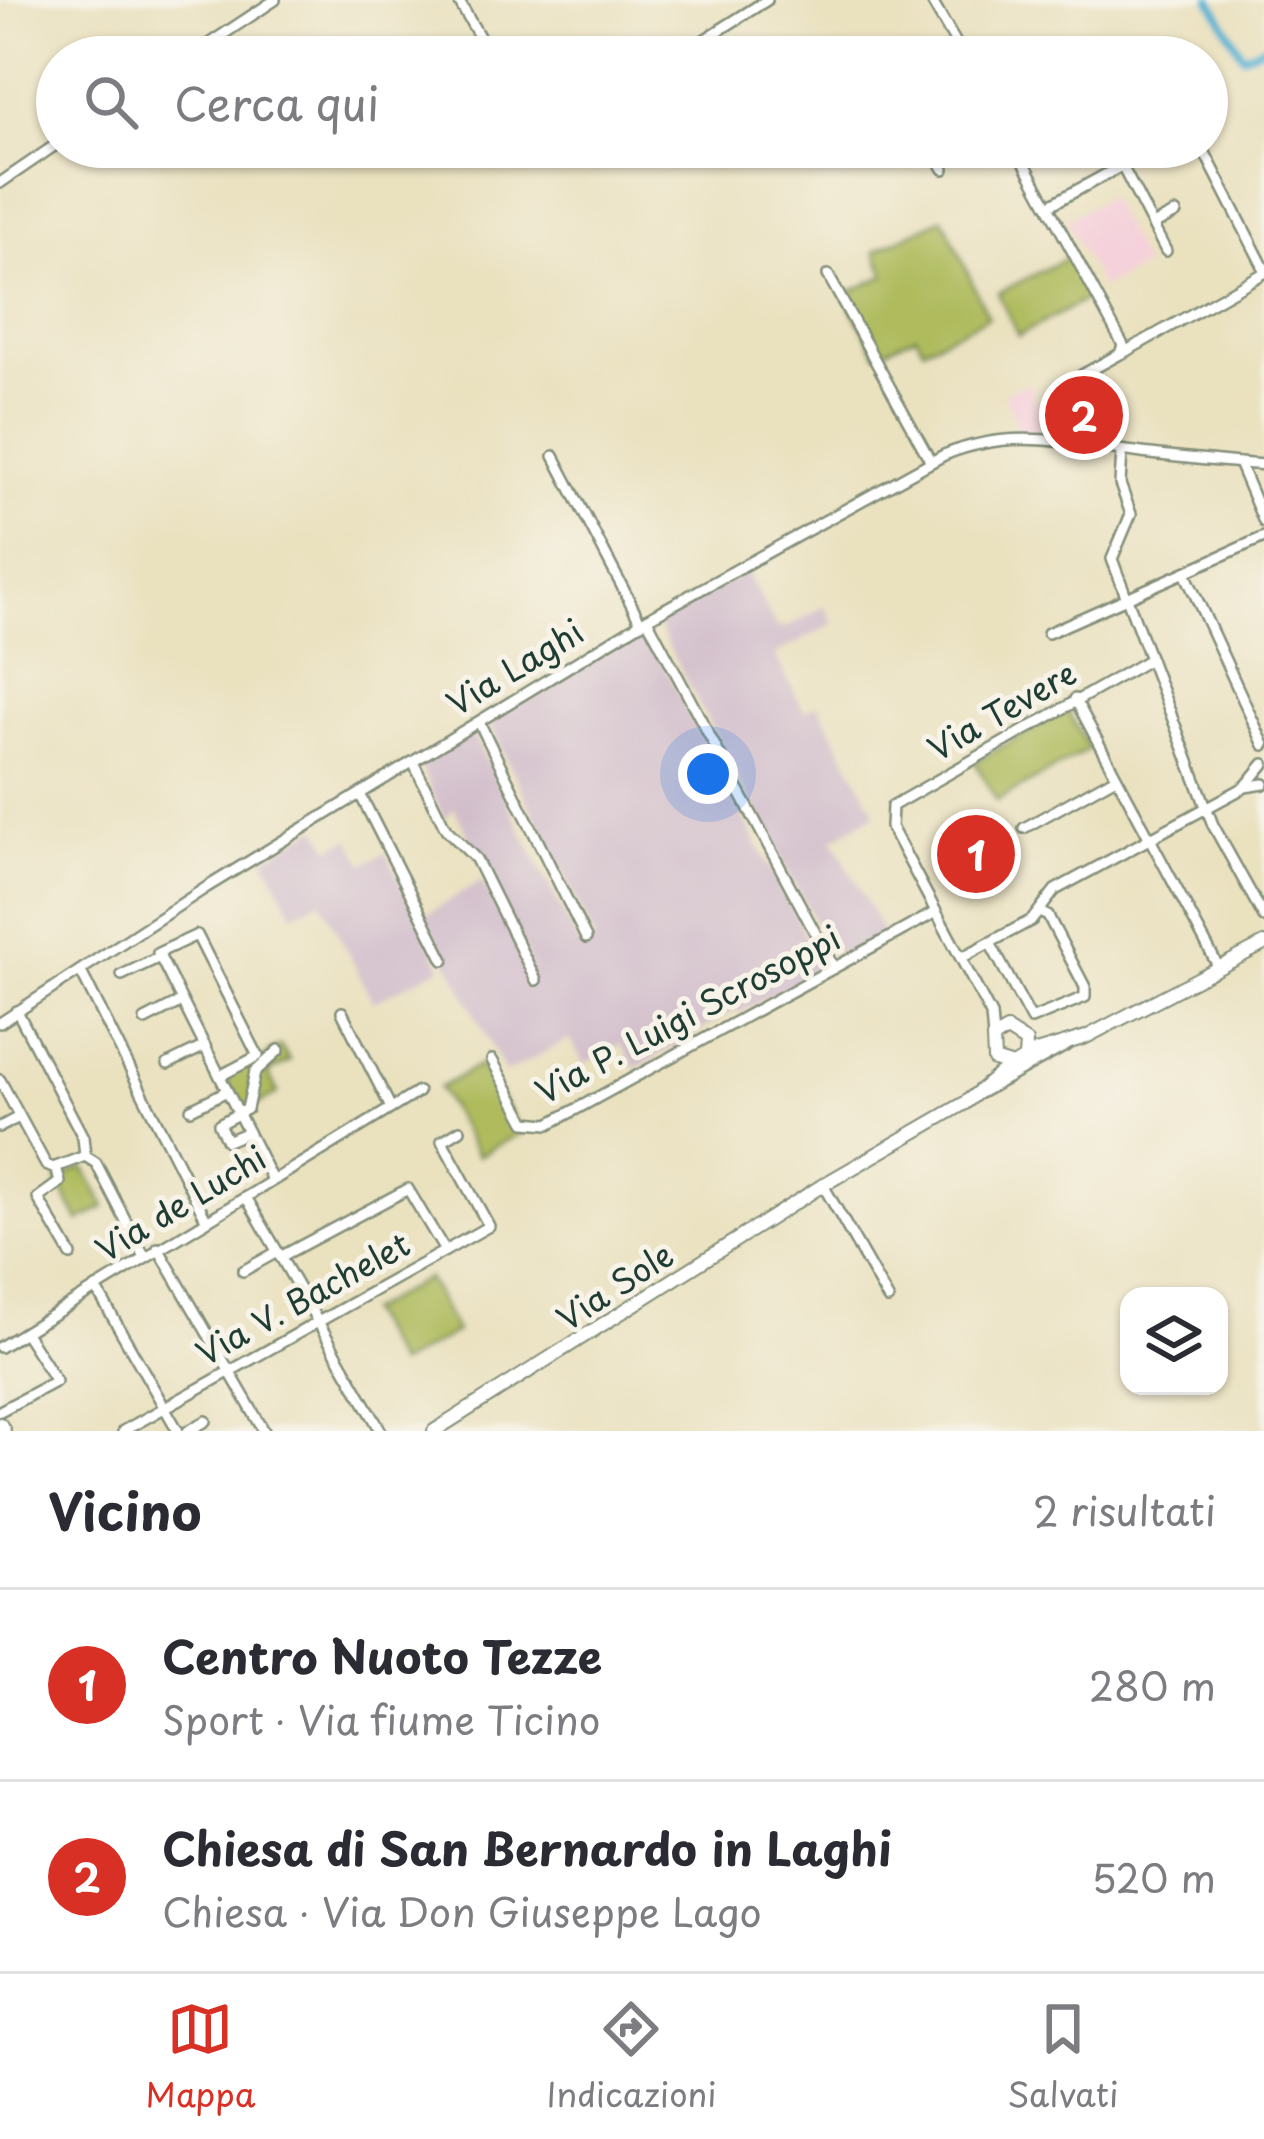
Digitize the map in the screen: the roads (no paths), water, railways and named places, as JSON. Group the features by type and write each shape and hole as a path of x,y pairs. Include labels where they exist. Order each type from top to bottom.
{"main road":[{"path":"991,1055 1008,1067 1264,944"},
{"path":"978,1090 993,1038 1007,1030 1062,1045"},
{"path":"1024,1038 1024,1057"},
{"name":"Via Sole","path":"434,1431 1008,1067"}],"street":[{"path":"220,36 275,0"},
{"path":"458,0 479,36"},
{"path":"710,36 767,0"},
{"path":"931,0 952,36"},
{"path":"0,183 36,158"},
{"path":"1028,168 1119,333 1120,354"},
{"path":"1050,205 1118,168"},
{"path":"1123,168 1166,250"},
{"path":"1213,168 1264,270 1082,375 1131,514 1112,559 1207,808 1264,917"},
{"path":"1153,225 1176,213"},
{"path":"828,275 931,462"},
{"name":"Via Laghi","path":"0,1022 108,950 644,621 931,462 996,438 1050,436 1264,465"},
{"path":"554,456 834,968"},
{"path":"1238,463 1264,522"},
{"path":"1048,633 1264,537"},
{"path":"1185,573 1264,745"},
{"name":"Via Tevere","path":"936,912 888,816 902,798 1150,659"},
{"path":"1075,699 1146,841 1218,966"},
{"path":"479,722 586,938"},
{"path":"413,762 446,829 476,859 536,980"},
{"path":"1245,787 1264,764"},
{"path":"1024,828 1114,778"},
{"path":"961,958 1039,912 1055,890 1245,787 1264,784"},
{"path":"360,794 443,960"},
{"path":"936,912 991,1016 1007,1030"},
{"name":"Via P. Luigi Scrosoppi","path":"492,1060 526,1122 549,1124 936,912"},
{"path":"990,943 1031,1019 1041,1020 1084,997 1085,987 1048,916 1039,912"},
{"path":"220,1076 258,1056 197,935 158,953 272,1180"},
{"path":"122,976 160,957"},
{"path":"81,972 206,1219"},
{"path":"145,1020 182,1001"},
{"path":"17,1011 82,1137 85,1156 96,1163 144,1256"},
{"path":"342,1012 392,1108"},
{"path":"991,1016 993,1038"},
{"path":"978,1090 1027,1072 1062,1045"},
{"path":"168,1064 205,1046"},
{"path":"248,1132 227,1141 219,1124 248,1104 255,1072 279,1050"},
{"path":"0,1080 43,1163 56,1167 85,1156"},
{"path":"190,1109 227,1091"},
{"name":"Via de Luchi","path":"0,1347 418,1092"},
{"path":"0,1127 19,1117"},
{"path":"446,1251 489,1226 442,1141 460,1130"},
{"path":"224,1173 259,1155"},
{"path":"56,1167 60,1182 38,1198 71,1255"},
{"path":"823,1185 888,1299"},
{"name":"Via V. Bachelet","path":"123,1431 446,1251 408,1189 279,1254"},
{"path":"246,1197 381,1431"},
{"path":"158,1248 264,1431"},
{"path":"243,1271 279,1254"},
{"path":"96,1288 178,1431"},
{"path":"0,1411 56,1381 25,1333"},
{"path":"188,1431 206,1421"}],"waterway":[{"path":"1211,0 1243,56 1264,46"}],"place":[{"name":"Chiesa di San Bernardo in Laghi","path":"1084,415"},
{"name":"Centro Nuoto Tezze","path":"976,854"}]}
